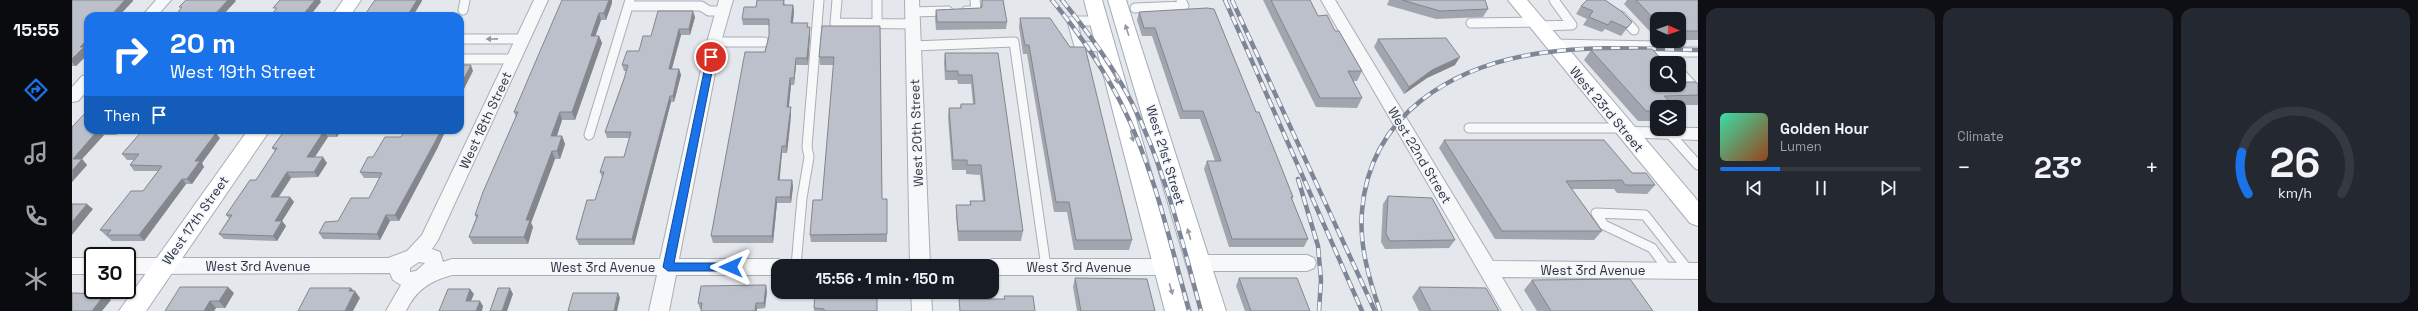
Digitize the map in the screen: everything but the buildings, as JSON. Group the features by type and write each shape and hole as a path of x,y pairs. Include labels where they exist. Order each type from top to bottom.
{"main road":[{"path":"344,12 352,0"},
{"name":"West 21st Street","path":"1094,0 1178,311"},
{"name":"West 21st Street","path":"1118,0 1159,129 1213,311"},
{"name":"West 23rd Street","path":"1517,0 1626,131 1694,208"},
{"name":"West 17th Street","path":"132,311 257,134"}],"street":[{"path":"153,12 164,0"},
{"name":"West 18th Street","path":"396,311 541,0"},
{"name":"West 22nd Street","path":"1328,0 1512,311"},
{"path":"659,311 714,42 724,6"},
{"name":"West 20th Street","path":"912,12 920,259"},
{"path":"72,97 84,84"},
{"path":"1626,131 1650,133"},
{"path":"1686,134 1698,134"},
{"path":"1198,264 1307,262"},
{"path":"72,266 84,266"},
{"name":"West 3rd Avenue","path":"136,266 771,267"},
{"name":"West 3rd Avenue","path":"999,267 1165,267"},
{"name":"West 3rd Avenue","path":"1487,269 1694,271"},
{"path":"921,299 922,311"}],"lane":[{"path":"464,10 465,0"},
{"path":"797,259 802,198 809,157 807,148 819,0"},
{"path":"837,0 835,24 877,24 912,12 976,11 975,0"},
{"path":"877,0 877,24"},
{"path":"1135,8 1184,6 1181,0"},
{"path":"1471,23 1572,24 1554,0"},
{"path":"589,135 629,3 702,6 709,11 724,6"},
{"path":"1613,10 1619,14 1634,30"},
{"path":"1099,21 1072,21 1079,46 1107,47"},
{"path":"464,39 523,39"},
{"path":"714,42 764,42"},
{"path":"913,46 1014,42 1046,267"},
{"path":"1553,44 1656,46 1666,56"},
{"path":"1662,52 1698,52"},
{"path":"464,59 513,60"},
{"path":"1686,79 1698,92"},
{"path":"1469,128 1626,131"},
{"path":"1672,136 1698,165"},
{"path":"1668,270 1652,248 1604,225 1596,213 1645,215 1694,271"}],"railway":[{"path":"1052,0 1098,63 1114,89 1133,128 1152,179 1189,311"},
{"path":"1062,0 1091,37 1125,89 1144,128 1172,205 1201,311"},
{"path":"1225,0 1362,311"},
{"path":"1232,0 1375,311"},
{"path":"1380,311 1372,287 1363,249 1361,224 1368,177 1381,147 1399,121 1422,100 1448,83 1477,69 1508,60 1541,53 1600,48 1698,50"},
{"path":"1298,179 1318,246 1321,280 1319,311"}],"route":[{"path":"711,57 668,267 731,267"}]}
